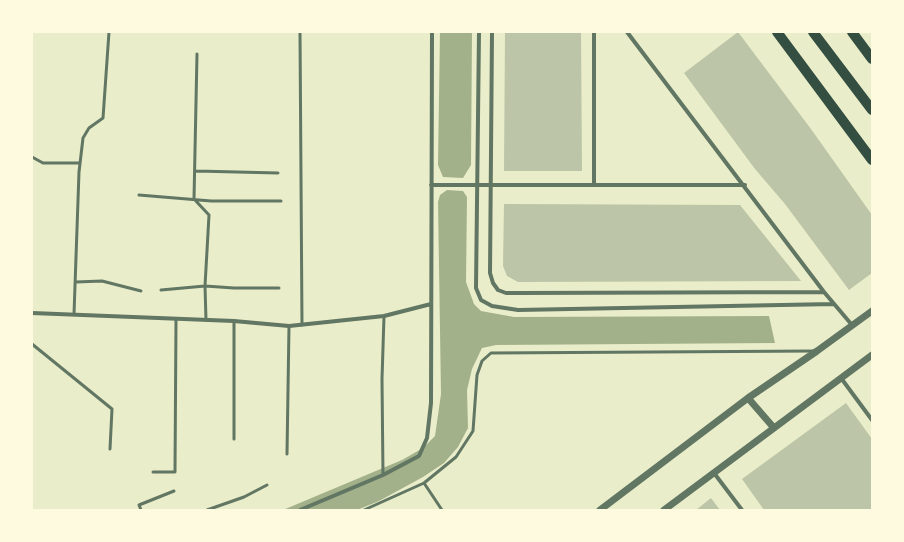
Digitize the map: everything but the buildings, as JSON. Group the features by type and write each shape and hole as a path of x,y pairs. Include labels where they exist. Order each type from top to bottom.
{"main road":[{"path":"777,32 872,160"},
{"path":"813,32 872,110"},
{"path":"852,32 872,59"}],"street":[{"path":"300,510 383,475 419,456 427,438 431,404 432,32"},
{"path":"479,32 476,288 481,300 492,306 518,310 834,304"},
{"path":"492,32 490,273 498,290 506,293 824,292"},
{"path":"594,32 594,185"},
{"path":"627,32 824,292 852,325"},
{"path":"431,185 745,186"},
{"path":"32,313 176,320 234,321 289,326 384,316 431,304"},
{"path":"600,510 748,398 872,311"},
{"path":"664,510 872,355"},
{"path":"840,378 872,420"},
{"path":"748,398 774,428"},
{"path":"714,473 742,510"}],"lane":[{"path":"74,314 80,163 83,138 89,128 103,118 109,32"},
{"path":"300,32 302,325"},
{"path":"197,54 196,171 194,199 208,215 205,286 206,320"},
{"path":"32,157 42,163 80,163"},
{"path":"196,171 278,173"},
{"path":"139,195 211,201 281,201"},
{"path":"76,282 102,281 141,291"},
{"path":"161,290 205,286 234,288 278,288"},
{"path":"383,475 382,379 384,316"},
{"path":"153,472 175,472 176,320"},
{"path":"234,321 234,439"},
{"path":"287,454 289,326"},
{"path":"32,344 112,409 110,449"},
{"path":"364,510 424,483 456,456 473,431 478,375 482,361 491,353 817,351"},
{"path":"424,483 442,510"},
{"path":"208,510 244,498 267,485"},
{"path":"141,510 138,505 174,491"}],"shaded area":[{"path":"440,32 472,32 471,165 463,178 443,177 438,165"},
{"path":"447,190 463,191 467,197 466,282 474,304 481,311 514,317 769,316 775,343 496,345 482,348 472,369 467,390 468,428 458,447 444,463 423,477 379,501 357,510 283,510 402,460 423,448 435,436 441,394 438,202 440,195"}]}
